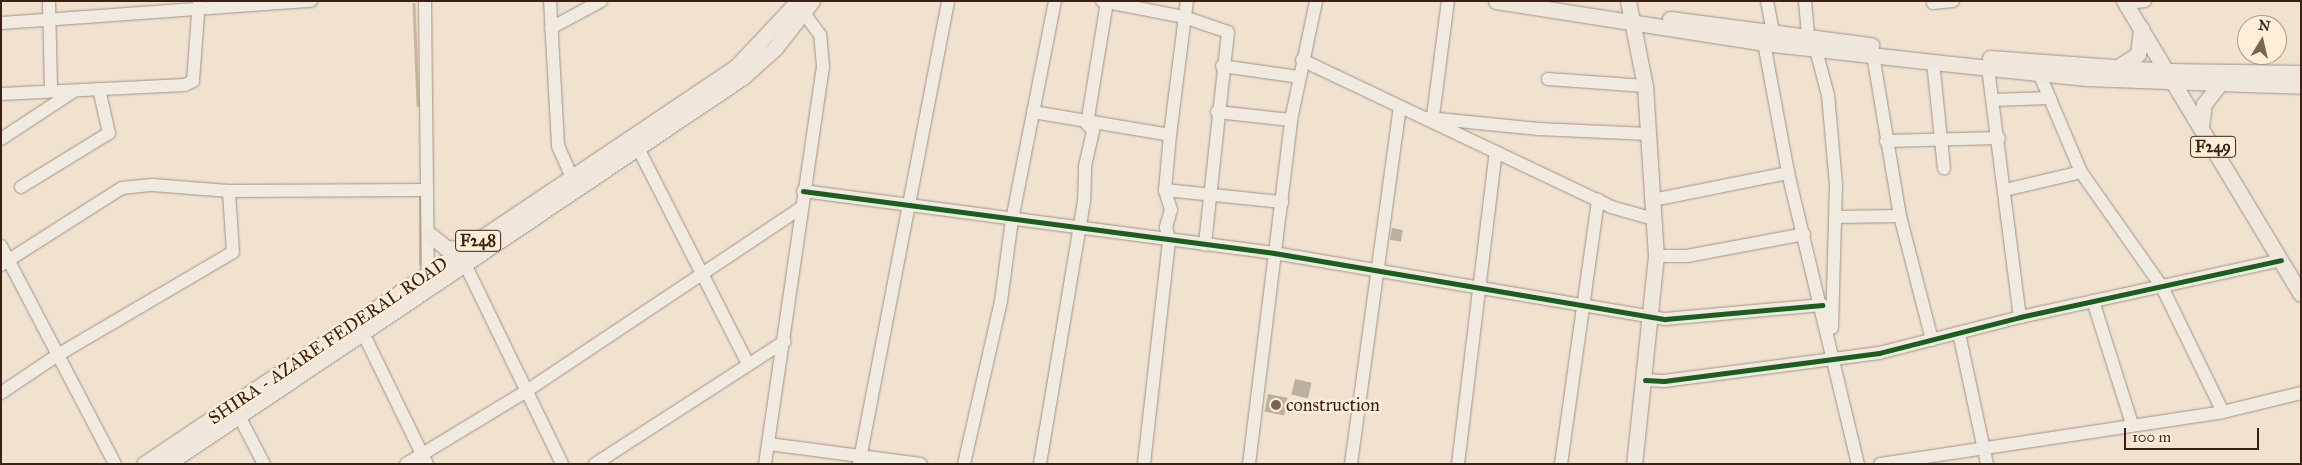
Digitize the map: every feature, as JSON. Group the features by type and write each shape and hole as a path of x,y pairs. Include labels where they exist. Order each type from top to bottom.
{"main road":[{"path":"1496,1 1630,13 1663,28 1769,38 1808,37 1976,57 2118,68 2218,86 2301,86"},
{"path":"1553,1 1769,38 1816,50 2039,73 2172,78 2301,73"},
{"name":"F249","path":"2125,2 2301,294"},
{"name":"SHIRA - AZARE FEDERAL ROAD","path":"144,464 428,274 465,257 638,148 744,77 802,5"},
{"name":"SHIRA - AZARE FEDERAL ROAD","path":"167,464 363,333 572,178 736,67 802,5"},
{"path":"1630,13 1645,86 1656,256 1645,380 1634,464"},
{"path":"1637,49 1663,28"},
{"path":"2118,68 2138,54 2140,28"},
{"path":"2201,127 2204,104 2218,86"},
{"path":"429,234 446,248 465,257"}],"street":[{"path":"50,1 51,92"},
{"path":"1,23 199,6 311,1"},
{"path":"425,1 428,274"},
{"path":"550,1 558,146 572,178"},
{"path":"551,28 601,1"},
{"path":"860,460 948,1"},
{"path":"964,464 1001,301 1012,220 1055,1"},
{"path":"1144,464 1169,240 1166,227 1171,210 1165,190 1170,135 1187,1"},
{"path":"1249,464 1291,120 1298,78 1316,1"},
{"path":"1429,118 1448,1"},
{"path":"1767,1 1769,38 1788,173 1832,343 1858,464"},
{"path":"1805,1 1808,37"},
{"path":"1932,2 1953,1"},
{"path":"2125,2 2144,1"},
{"path":"1087,124 1104,2 1184,17 1228,32 1217,112 1205,245"},
{"path":"765,464 785,341 803,191 824,56 820,35 802,5"},
{"path":"1,94 185,85 193,81 199,6"},
{"path":"1816,50 1829,105 1836,217 1832,343"},
{"path":"1873,55 1886,142 1900,216 1932,340"},
{"path":"1302,60 1400,108 1429,118 1598,200 1654,220"},
{"path":"1933,62 1939,141 1944,168"},
{"path":"1222,66 1298,78"},
{"path":"1988,68 1999,138 2020,317"},
{"path":"2039,73 2081,172 2162,287 2223,412"},
{"path":"1548,79 1645,86"},
{"path":"21,187 109,133 99,89"},
{"path":"1,139 76,90"},
{"path":"1993,100 2050,98"},
{"path":"1351,464 1375,270 1400,108"},
{"path":"1033,112 1087,124 1170,135"},
{"path":"1217,112 1291,120"},
{"path":"1429,118 1496,126 1649,134"},
{"path":"1040,464 1094,130 1087,124"},
{"path":"1886,142 1999,138"},
{"path":"638,148 748,364"},
{"path":"1458,464 1478,286 1496,152"},
{"path":"2005,190 2081,172"},
{"path":"1653,200 1788,173"},
{"path":"5,263 122,188 152,184 229,191 427,190"},
{"path":"1165,190 1209,193 1282,202"},
{"path":"1,393 56,356 233,252 229,191"},
{"path":"803,191 1274,253 1665,319 1822,305"},
{"path":"1561,464 1598,200"},
{"path":"406,464 424,458 525,392 701,271 801,208"},
{"path":"1836,217 1900,216"},
{"path":"1656,256 1687,256 1804,234"},
{"path":"1,246 5,263 115,464"},
{"path":"465,257 525,392 562,464"},
{"path":"1645,380 1664,381 1836,361 1932,340 2020,317 2281,260"},
{"path":"2093,301 2132,424"},
{"path":"363,333 424,458"},
{"path":"1959,333 1987,464"},
{"path":"594,464 785,341"},
{"path":"1880,464 2132,424 2223,412 2301,393"},
{"path":"238,416 264,464"},
{"path":"769,444 860,460 920,464"}],"building":[{"path":"1392,228 1403,230 1401,242 1390,240"},
{"name":"construction","path":"1295,379 1312,383 1308,398 1291,395"},
{"name":"construction","path":"1268,394 1288,398 1284,415 1265,412"}],"waterway":[{"path":"414,4 418,105"},
{"path":"420,197 420,264"}],"cycle path":[{"path":"803,191 1274,253 1665,319 1822,305"},
{"path":"1645,380 1664,381 1879,353 2020,317 2281,260"}],"place":[{"name":"construction","path":"1276,405"}]}
